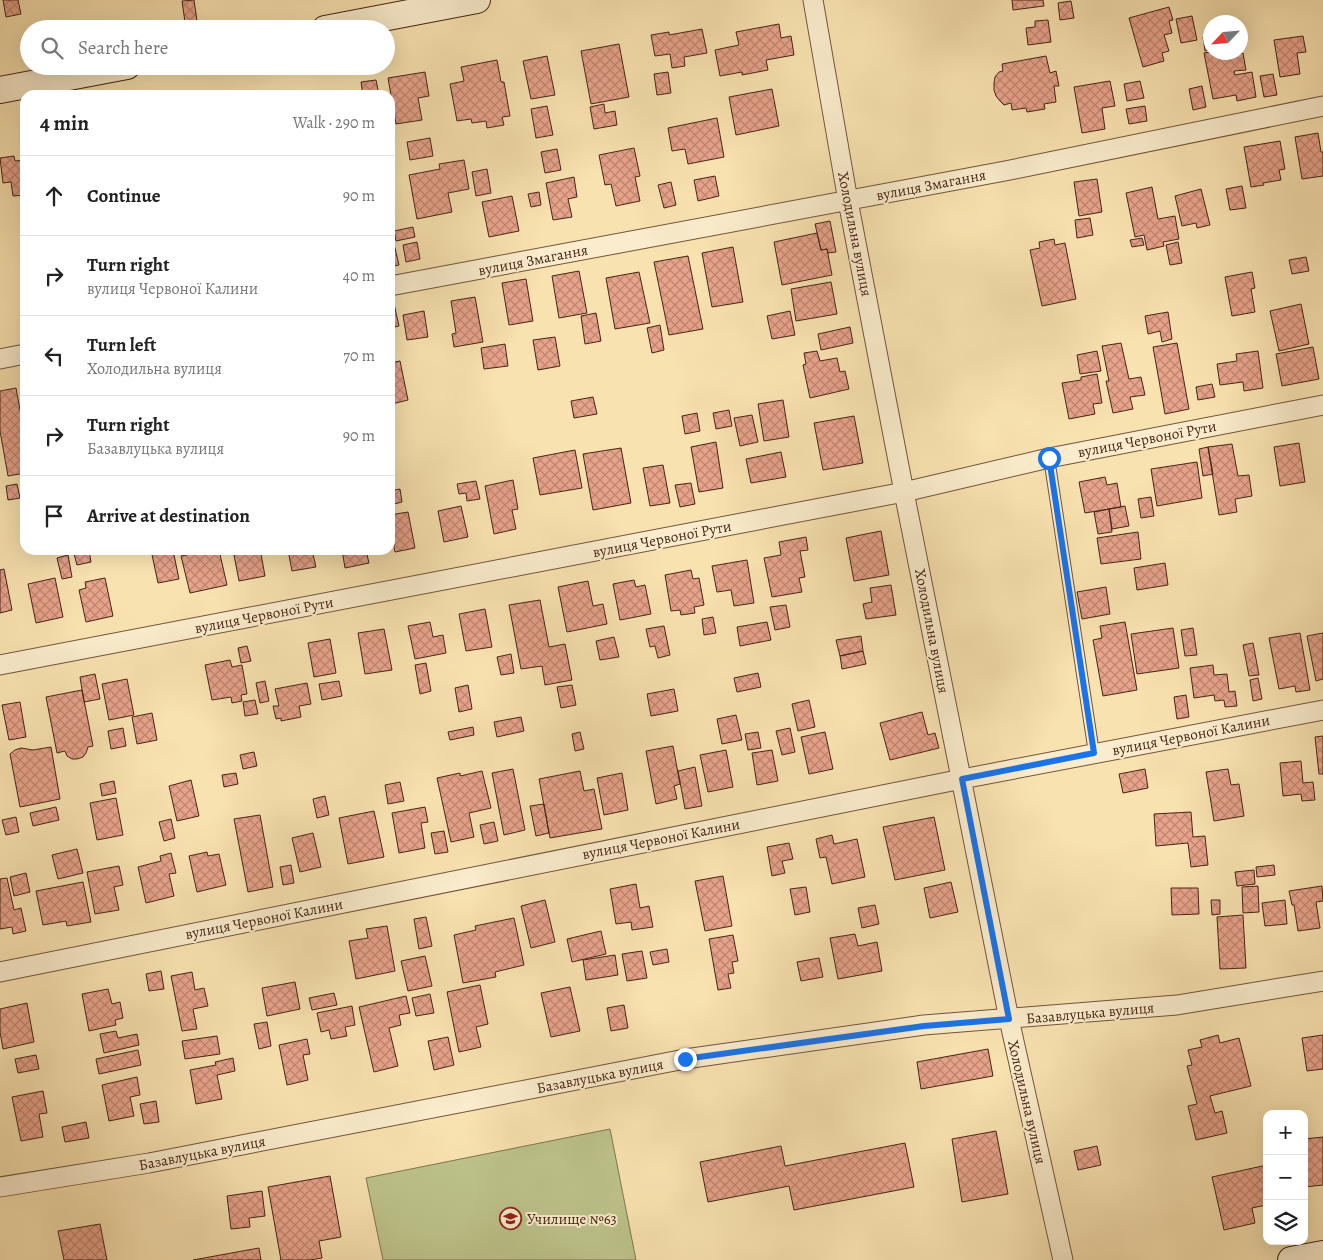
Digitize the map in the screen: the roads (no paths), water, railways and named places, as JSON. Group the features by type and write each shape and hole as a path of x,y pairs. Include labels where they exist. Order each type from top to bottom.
{"street":[{"path":"372,20 477,0"},
{"name":"Холодильна вулиця","path":"813,0 848,201 904,492 1009,1019 1063,1260"},
{"path":"0,90 79,75"},
{"name":"вулиця Змагання","path":"395,285 1005,171 1323,106"},
{"path":"0,359 20,355"},
{"name":"вулиця Червоної Рути","path":"0,665 904,492 1049,458 1323,405"},
{"name":"вулиця Червоної Калини","path":"0,972 962,779 1323,710"},
{"name":"Базавлуцька вулиця","path":"0,1187 150,1163 685,1059 924,1026 1177,1005 1323,981"},
{"path":"1291,1260 1323,1254"}],"lane":[{"path":"1049,458 1094,753"}],"place":[{"name":"Училище №63","path":"511,1219"}]}
